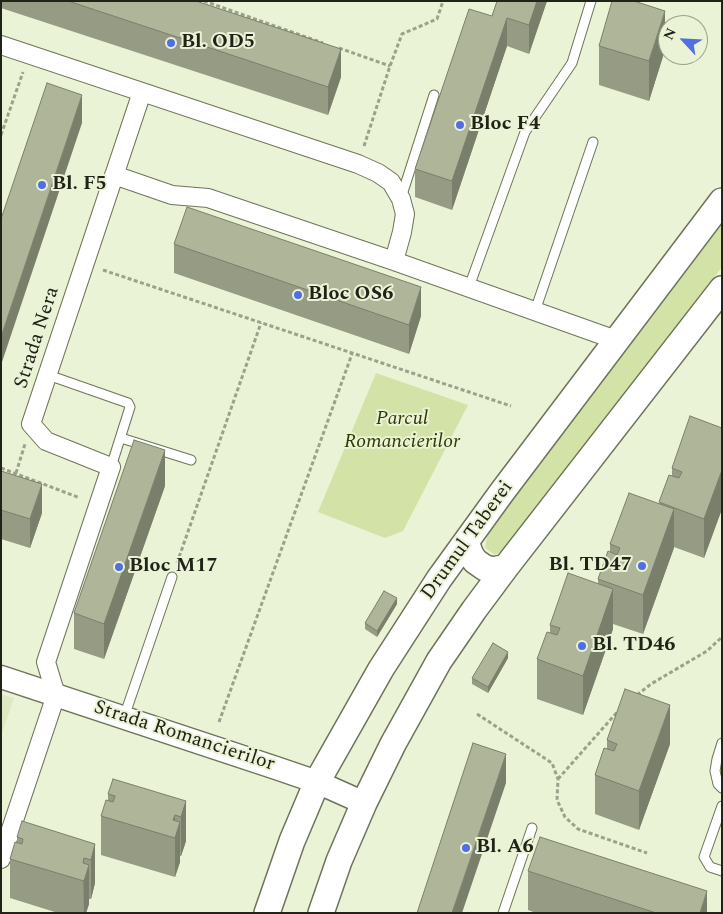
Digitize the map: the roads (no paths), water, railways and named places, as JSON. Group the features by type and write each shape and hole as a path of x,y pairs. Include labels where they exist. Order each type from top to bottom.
{"main road":[{"name":"Drumul Taberei","path":"267,913 292,841 317,782 381,668 439,579 502,492 722,201"},
{"path":"321,913 339,861 364,803 393,744 439,661 506,567 722,288"},
{"path":"466,542 475,561 485,568 494,570 506,567"}],"street":[{"path":"1,45 358,164 378,173 391,182 401,199 406,214 394,261"},
{"name":"Strada Nera","path":"111,467 46,440 31,424 142,92"},
{"path":"114,175 172,195 208,198 394,261 616,340"},
{"path":"1,859 56,695 46,662 111,467"},
{"name":"Strada Romancierilor","path":"1,677 317,782 364,803"}],"lane":[{"path":"469,288 525,132 572,63 591,1"},
{"path":"401,199 434,96"},
{"path":"535,311 593,142"},
{"path":"48,375 128,403 130,407 111,467"},
{"path":"121,438 191,460"},
{"path":"124,717 172,577"},
{"path":"722,743 714,771 718,784 722,788"},
{"path":"722,806 704,857 710,867 722,871"},
{"path":"503,913 532,828"}],"place":[{"name":"Bl. OD5","path":"171,43"},
{"name":"Bloc F4","path":"460,125"},
{"name":"Bl. F5","path":"42,185"},
{"name":"Bloc OS6","path":"298,295"},
{"name":"Bl. TD47","path":"642,566"},
{"name":"Bloc M17","path":"119,567"},
{"name":"Bl. TD46","path":"582,646"},
{"name":"Bl. A6","path":"466,848"}],"park label":[{"name":"Parcul Romancierilor","path":"402,432"}]}
